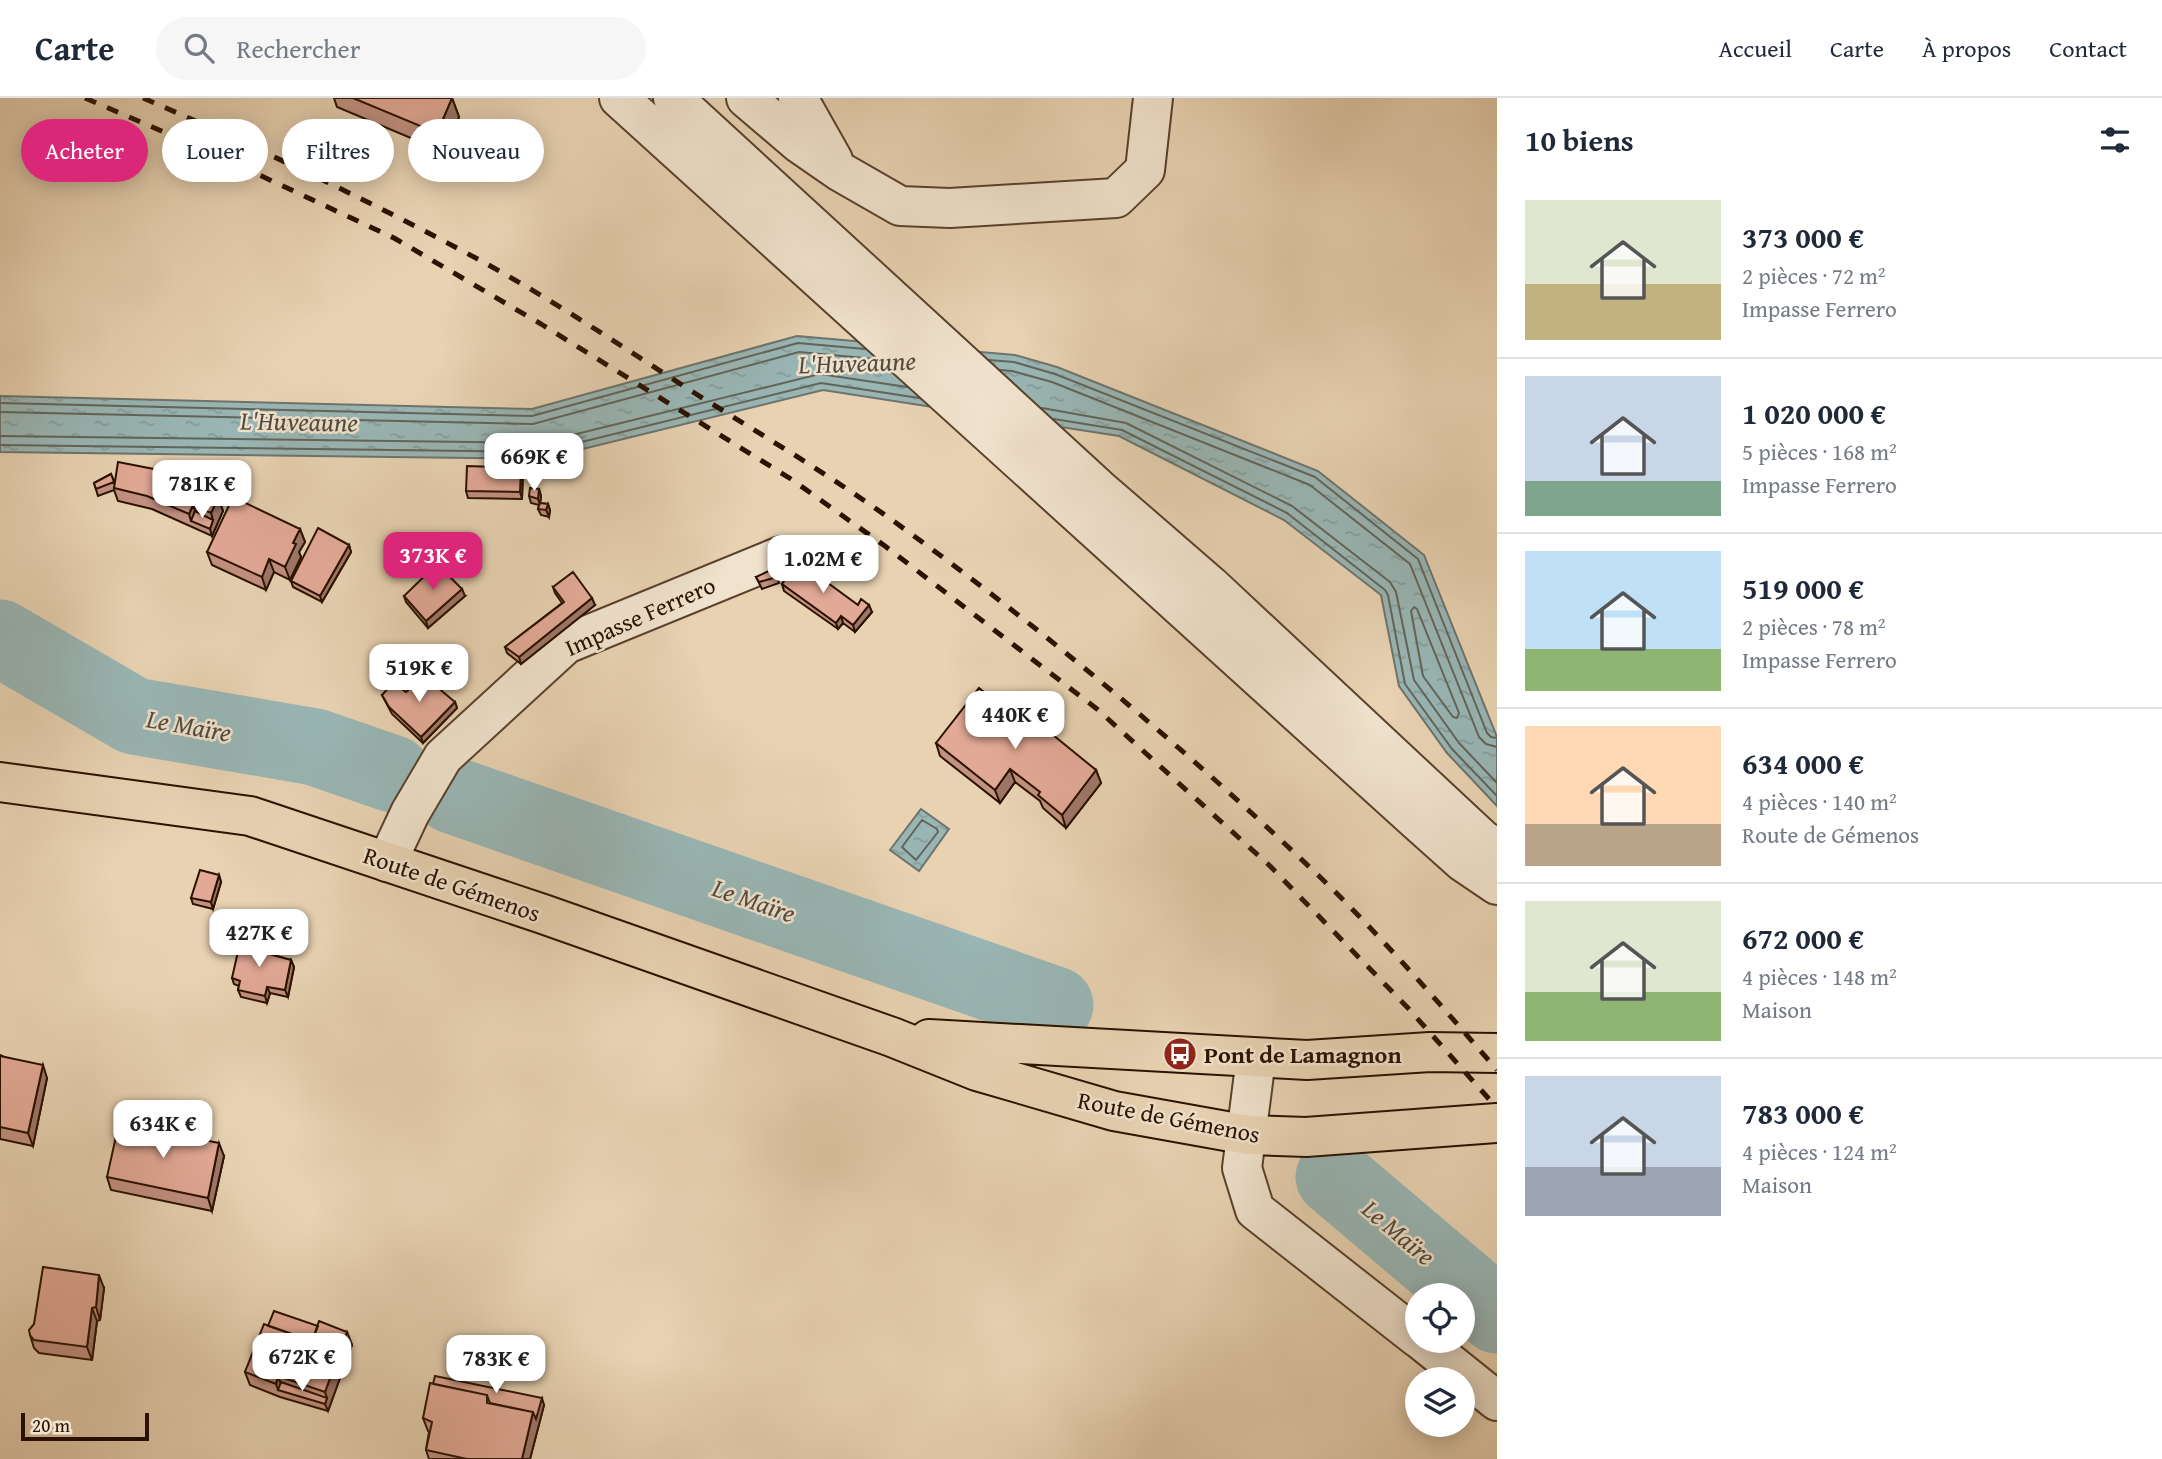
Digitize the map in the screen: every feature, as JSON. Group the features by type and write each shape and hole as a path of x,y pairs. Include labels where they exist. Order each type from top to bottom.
{"main road":[{"name":"Route de Gémenos","path":"0,782 250,816 892,1037 977,1071 1114,1111 1248,1135 1306,1137 1497,1123"},
{"name":"Route de Gémenos","path":"892,1037 1307,1060 1430,1052 1497,1052"}],"street":[{"path":"620,98 673,108 883,289 1098,488 1210,585 1428,810"},
{"path":"746,98 800,144 839,171 900,206 950,208 1116,198 1145,170 1153,98"},
{"path":"798,98 839,171"},
{"path":"673,108 800,259 1046,484 1480,855 1497,885"},
{"name":"Impasse Ferrero","path":"387,862 410,813 443,757 566,643 781,556"},
{"path":"1480,855 1497,896"},
{"path":"1256,1058 1248,1135 1241,1168 1255,1210 1405,1328"},
{"path":"1437,1353 1497,1401"}],"water":[{"name":"L'Huveaune","path":"797,336 1015,355 1057,367 1318,471 1424,555 1497,737 1497,806 1447,753 1399,686 1381,595 1284,520 1119,436 823,390 542,459 0,452 0,396 532,409"},
{"path":"921,809 949,829 919,871 890,850"}],"building":[{"path":"353,98 452,98 443,119 408,121"},
{"path":"118,462 159,470 218,498 211,513 193,505 189,514 147,496 114,488"},
{"path":"467,466 521,468 520,492 466,491"},
{"path":"111,474 114,482 96,489 94,483"},
{"path":"530,488 539,489 538,499 529,496"},
{"path":"233,497 300,529 285,567 269,559 262,577 207,552"},
{"path":"540,503 548,504 546,510 538,509"},
{"path":"195,511 213,520 210,529 191,521"},
{"path":"318,528 349,545 320,596 291,581"},
{"path":"798,561 858,605 861,599 869,605 853,625 841,616 836,623 782,584"},
{"path":"437,564 462,589 426,621 404,596"},
{"path":"773,569 777,577 759,582 756,577"},
{"path":"573,572 592,598 519,657 505,647 564,602 553,587"},
{"path":"424,676 455,702 421,737 389,707 382,695 393,683 406,692"},
{"path":"979,688 1020,721 1026,713 1096,770 1062,815 1038,795 1040,792 1010,769 995,790 936,743"},
{"path":"200,870 219,875 211,902 191,898"},
{"path":"241,938 264,942 262,952 291,960 285,990 267,987 265,996 238,990 240,981 232,978"},
{"path":"0,1056 43,1065 28,1133 0,1127"},
{"path":"119,1123 219,1143 208,1198 107,1177"},
{"path":"43,1267 99,1275 96,1307 92,1308 87,1347 34,1340 30,1335"},
{"path":"274,1311 318,1326 312,1341 268,1326"},
{"path":"319,1321 347,1332 325,1392 278,1376 276,1384 245,1372 264,1324 312,1341"},
{"path":"435,1376 542,1398 536,1419 533,1412 490,1403 487,1395 433,1384"},
{"path":"281,1382 327,1398 325,1404 278,1390"},
{"path":"430,1383 487,1395 487,1403 533,1412 522,1459 467,1459 426,1450 432,1422 423,1418"}],"waterway":[{"name":"Le Maïre","path":"0,638 134,716 315,747 393,774"},
{"name":"Le Maïre","path":"452,795 1055,1005"},
{"name":"Le Maïre","path":"1334,1177 1497,1315"}],"railway":[{"path":"85,98 208,151 394,238 541,324 791,479 885,546 1097,709 1270,866 1408,1008 1497,1108"},
{"path":"143,98 316,177 485,263 538,293 819,470 892,520 1058,647 1218,782 1366,923 1497,1070"}],"place":[{"name":"Pont de Lamagnon","path":"1180,1054"}]}
